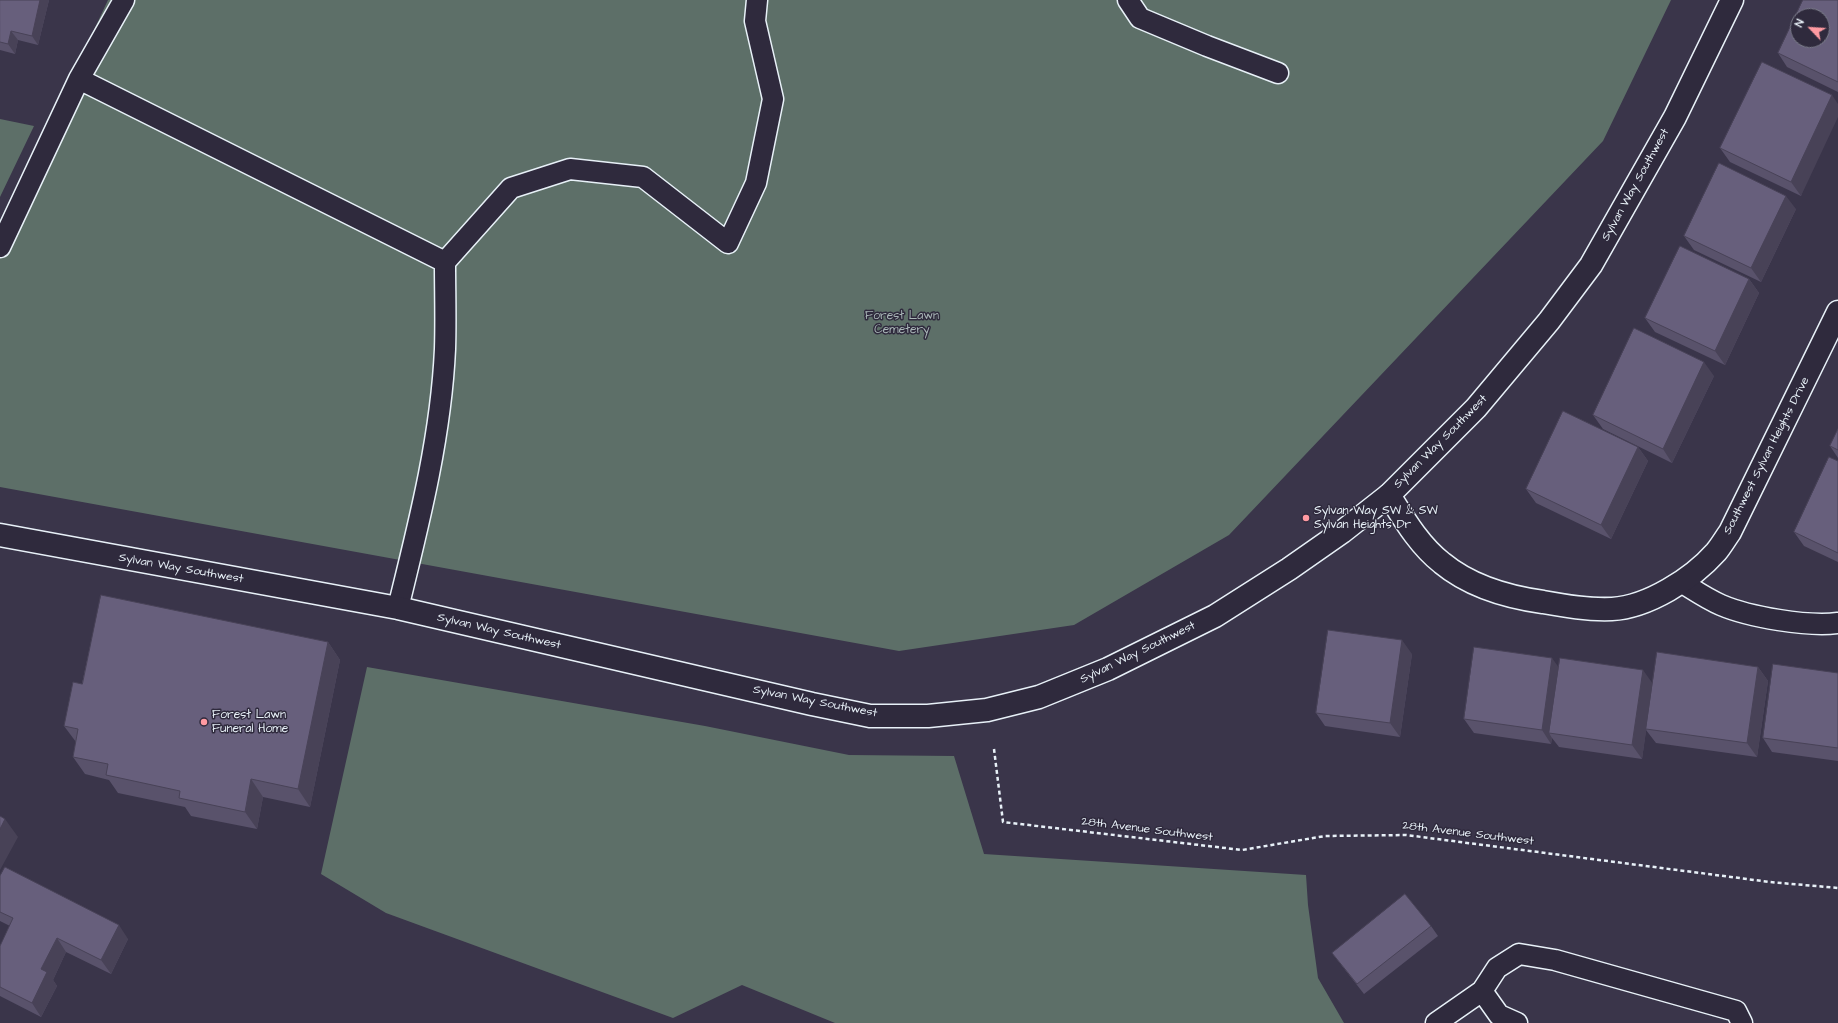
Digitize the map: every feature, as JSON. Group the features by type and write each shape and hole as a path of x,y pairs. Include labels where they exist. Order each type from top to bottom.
{"street":[{"name":"Sylvan Way Southwest","path":"0,535 398,608 812,704 870,716 928,716 987,710 1039,697 1108,669 1215,616 1289,570 1342,532 1389,495 1476,408 1549,321 1591,265 1674,116 1732,0"},
{"name":"Southwest Sylvan Heights Drive","path":"1389,495 1413,533 1442,563 1476,585 1516,598 1582,608 1613,609 1648,600 1681,582 1716,552 1730,532 1838,312"}],"lane":[{"path":"0,247 79,79 124,0"},
{"path":"398,608 424,501 436,430 445,350 445,262 511,188 570,169 643,177 728,243 756,183 772,98 755,21 757,0"},
{"path":"1128,0 1140,18 1207,46 1278,73"},
{"path":"79,79 445,262"},
{"path":"1681,582 1720,605 1746,614 1822,625 1838,623"},
{"path":"1436,1023 1482,991 1497,968 1519,954 1555,960 1736,1011 1742,1023"},
{"path":"1482,991 1499,1015 1517,1023"}],"path":[{"name":"28th Avenue Southwest","path":"994,749 1003,822 1242,850 1325,836 1406,835 1770,882 1838,888"}],"green space":[{"name":"Forest Lawn Cemetery","path":"108,0 1671,0 1603,141 1229,535 1074,625 899,651 0,487 0,231"},
{"path":"0,119 34,126 0,197"},
{"path":"367,667 705,726 849,755 954,756 984,854 1306,875 1308,905 1318,978 1344,1023 835,1023 742,985 673,1018 386,913 321,874"}],"building":[{"path":"0,0 40,0 32,36 11,31 8,44 0,42"},
{"path":"1803,0 1838,0 1838,82 1778,53 1790,28 1790,48 1830,48 1830,8 1799,8"},
{"path":"1762,62 1832,95 1791,182 1720,148"},
{"path":"1719,163 1786,196 1751,268 1684,236"},
{"path":"1680,246 1749,279 1715,351 1645,318"},
{"path":"1634,328 1704,362 1663,449 1593,415"},
{"path":"1563,411 1638,447 1601,525 1526,489"},
{"path":"1838,429 1838,450 1830,446"},
{"path":"1829,457 1838,461 1838,553 1794,532"},
{"name":"Forest Lawn Funeral Home","path":"101,595 328,642 298,789 251,779 245,812 179,798 180,791 106,775 108,764 73,757 78,729 64,726 73,682 82,684"},
{"path":"1328,630 1402,640 1390,723 1316,713"},
{"path":"1474,647 1552,658 1542,730 1464,719"},
{"path":"1657,652 1758,667 1747,743 1646,729"},
{"path":"1560,658 1643,670 1632,745 1549,733"},
{"path":"1773,664 1838,673 1838,748 1763,738"},
{"path":"0,816 5,819 0,829"},
{"path":"5,867 119,925 101,960 57,938 41,969 47,972 32,1003 0,987 0,946 13,918 0,912 0,876"},
{"path":"1405,894 1431,926 1357,984 1332,953"}],"place":[{"name":"Sylvan Way SW & SW Sylvan Heights Dr","path":"1306,518"},
{"name":"Forest Lawn Funeral Home","path":"204,722"}]}
